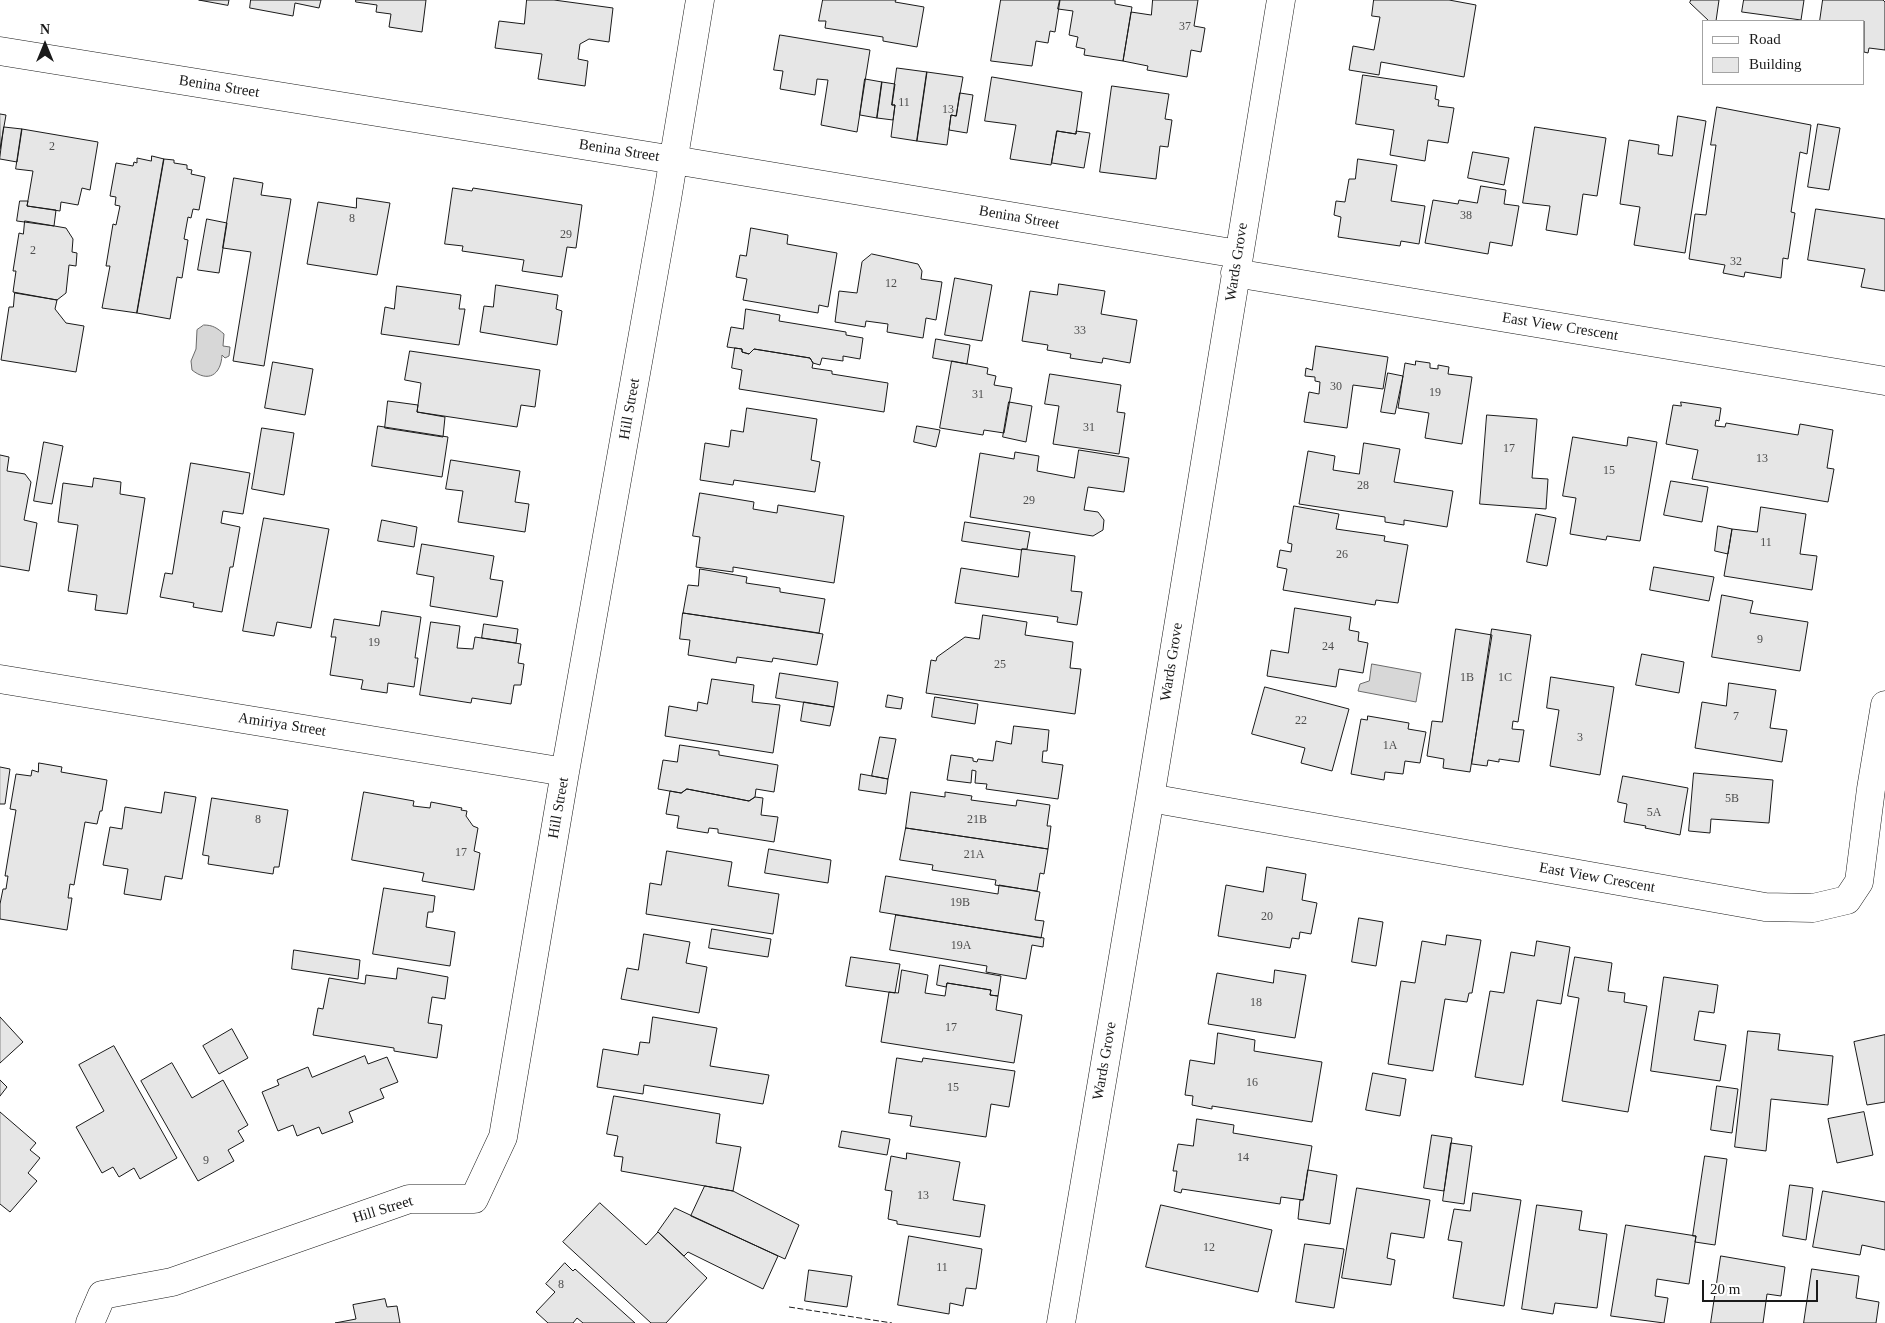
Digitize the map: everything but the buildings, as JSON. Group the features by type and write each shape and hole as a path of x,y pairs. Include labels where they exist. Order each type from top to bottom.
{"street":[{"name":"Hill Street","path":"90,1323 102,1295 172,1282 409,1198 474,1199 503,1138 565,772 674,160 700,0"},
{"name":"Wards Grove","path":"1065,1322 1280,0"},
{"name":"Benina Street","path":"0,51 674,160 1237,264"},
{"name":"East View Crescent","path":"1237,264 1885,381"},
{"name":"Amiriya Street","path":"0,679 565,772"},
{"name":"East View Crescent","path":"1150,798 1765,907 1813,908 1847,900 1859,882 1871,789 1885,705"}],"shaded area":[{"path":"204,325 215,327 224,334 223,346 230,347 229,356 225,358 222,355 219,368 213,375 208,376 203,376 192,370 191,361 196,349 197,330"},
{"path":"1372,664 1421,673 1416,702 1358,691 1360,684 1369,681"}],"fence":[{"path":"789,1307 892,1323"}]}
